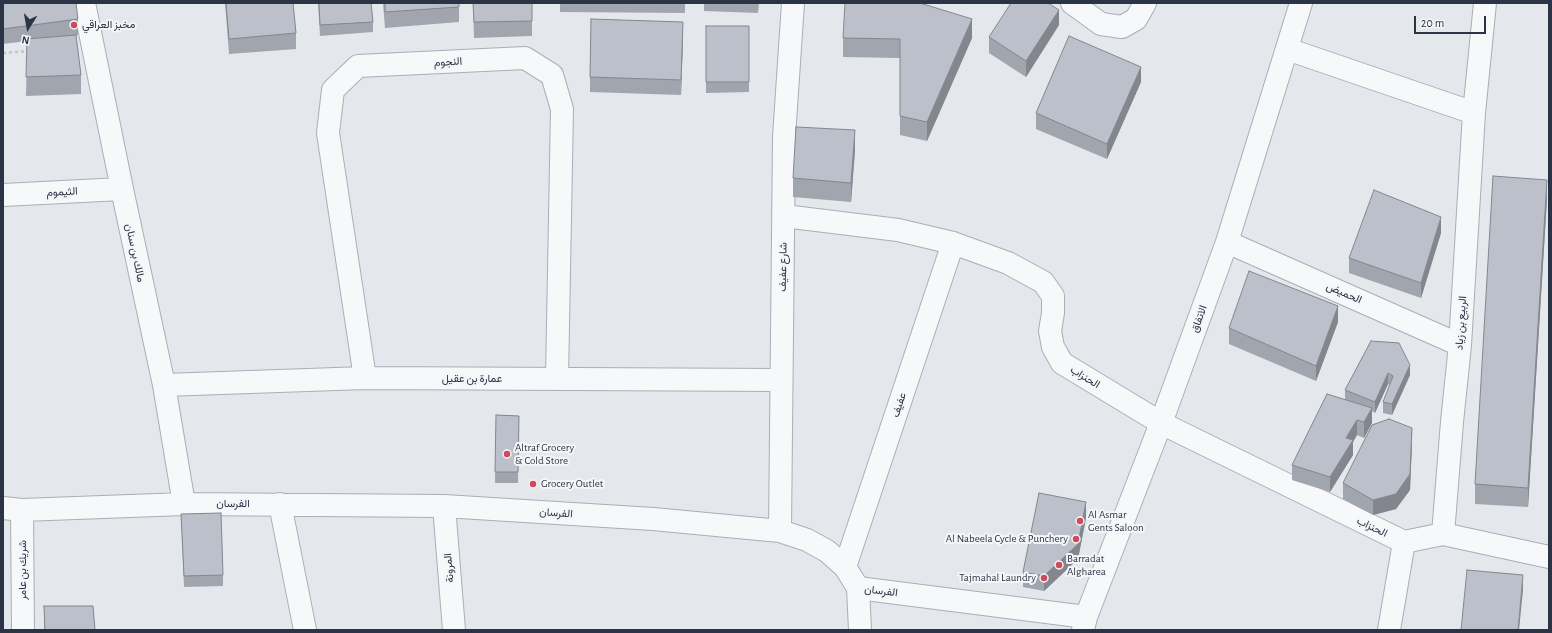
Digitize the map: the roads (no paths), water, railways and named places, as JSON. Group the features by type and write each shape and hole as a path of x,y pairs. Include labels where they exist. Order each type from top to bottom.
{"street":[{"name":"مالك بن سنان","path":"84,3 164,385 184,504"},
{"name":"شارع عفيف","path":"780,531 780,380 784,216 784,138 793,3"},
{"path":"1072,3 1101,24 1122,27 1136,19 1145,3"},
{"name":"الاتفاق","path":"1085,624 1161,423 1227,242 1301,3"},
{"name":"الربيع بن زياد","path":"1443,534 1460,345 1474,112 1485,3"},
{"path":"1287,49 1474,112"},
{"name":"النجوم","path":"365,378 328,133 333,90 358,66 525,58 552,75 562,109 558,379"},
{"name":"الثيموم","path":"3,195 122,189"},
{"name":"الحنزاب","path":"784,216 898,230 953,243 1008,263 1043,282 1053,296 1053,313 1050,331 1053,348 1062,363 1161,423 1404,542"},
{"name":"الحميض","path":"1227,242 1460,345"},
{"name":"عفيف","path":"846,567 953,243"},
{"name":"عمارة بن عقيل","path":"164,385 365,378 780,380"},
{"name":"الفرسان","path":"13,509 184,504 444,506 653,519 780,531 807,540 827,551 846,567 858,588 1085,624"},
{"path":"280,504 305,630"},
{"name":"المرونة","path":"444,506 454,630"},
{"name":"شريك بن عامر","path":"13,509 24,630"},
{"path":"1389,630 1404,542 1443,534 1549,557"},
{"path":"858,588 860,630"}],"place":[{"name":"مخبز العراقي","path":"74,25"},
{"name":"Altraf Grocery & Cold Store","path":"507,454"},
{"name":"Grocery Outlet","path":"533,484"},
{"name":"Al Asmar Gents Saloon","path":"1080,521"},
{"name":"Al Nabeela Cycle & Punchery","path":"1076,539"},
{"name":"Barradat Algharea","path":"1059,565"},
{"name":"Tajmahal Laundry","path":"1044,578"}]}
